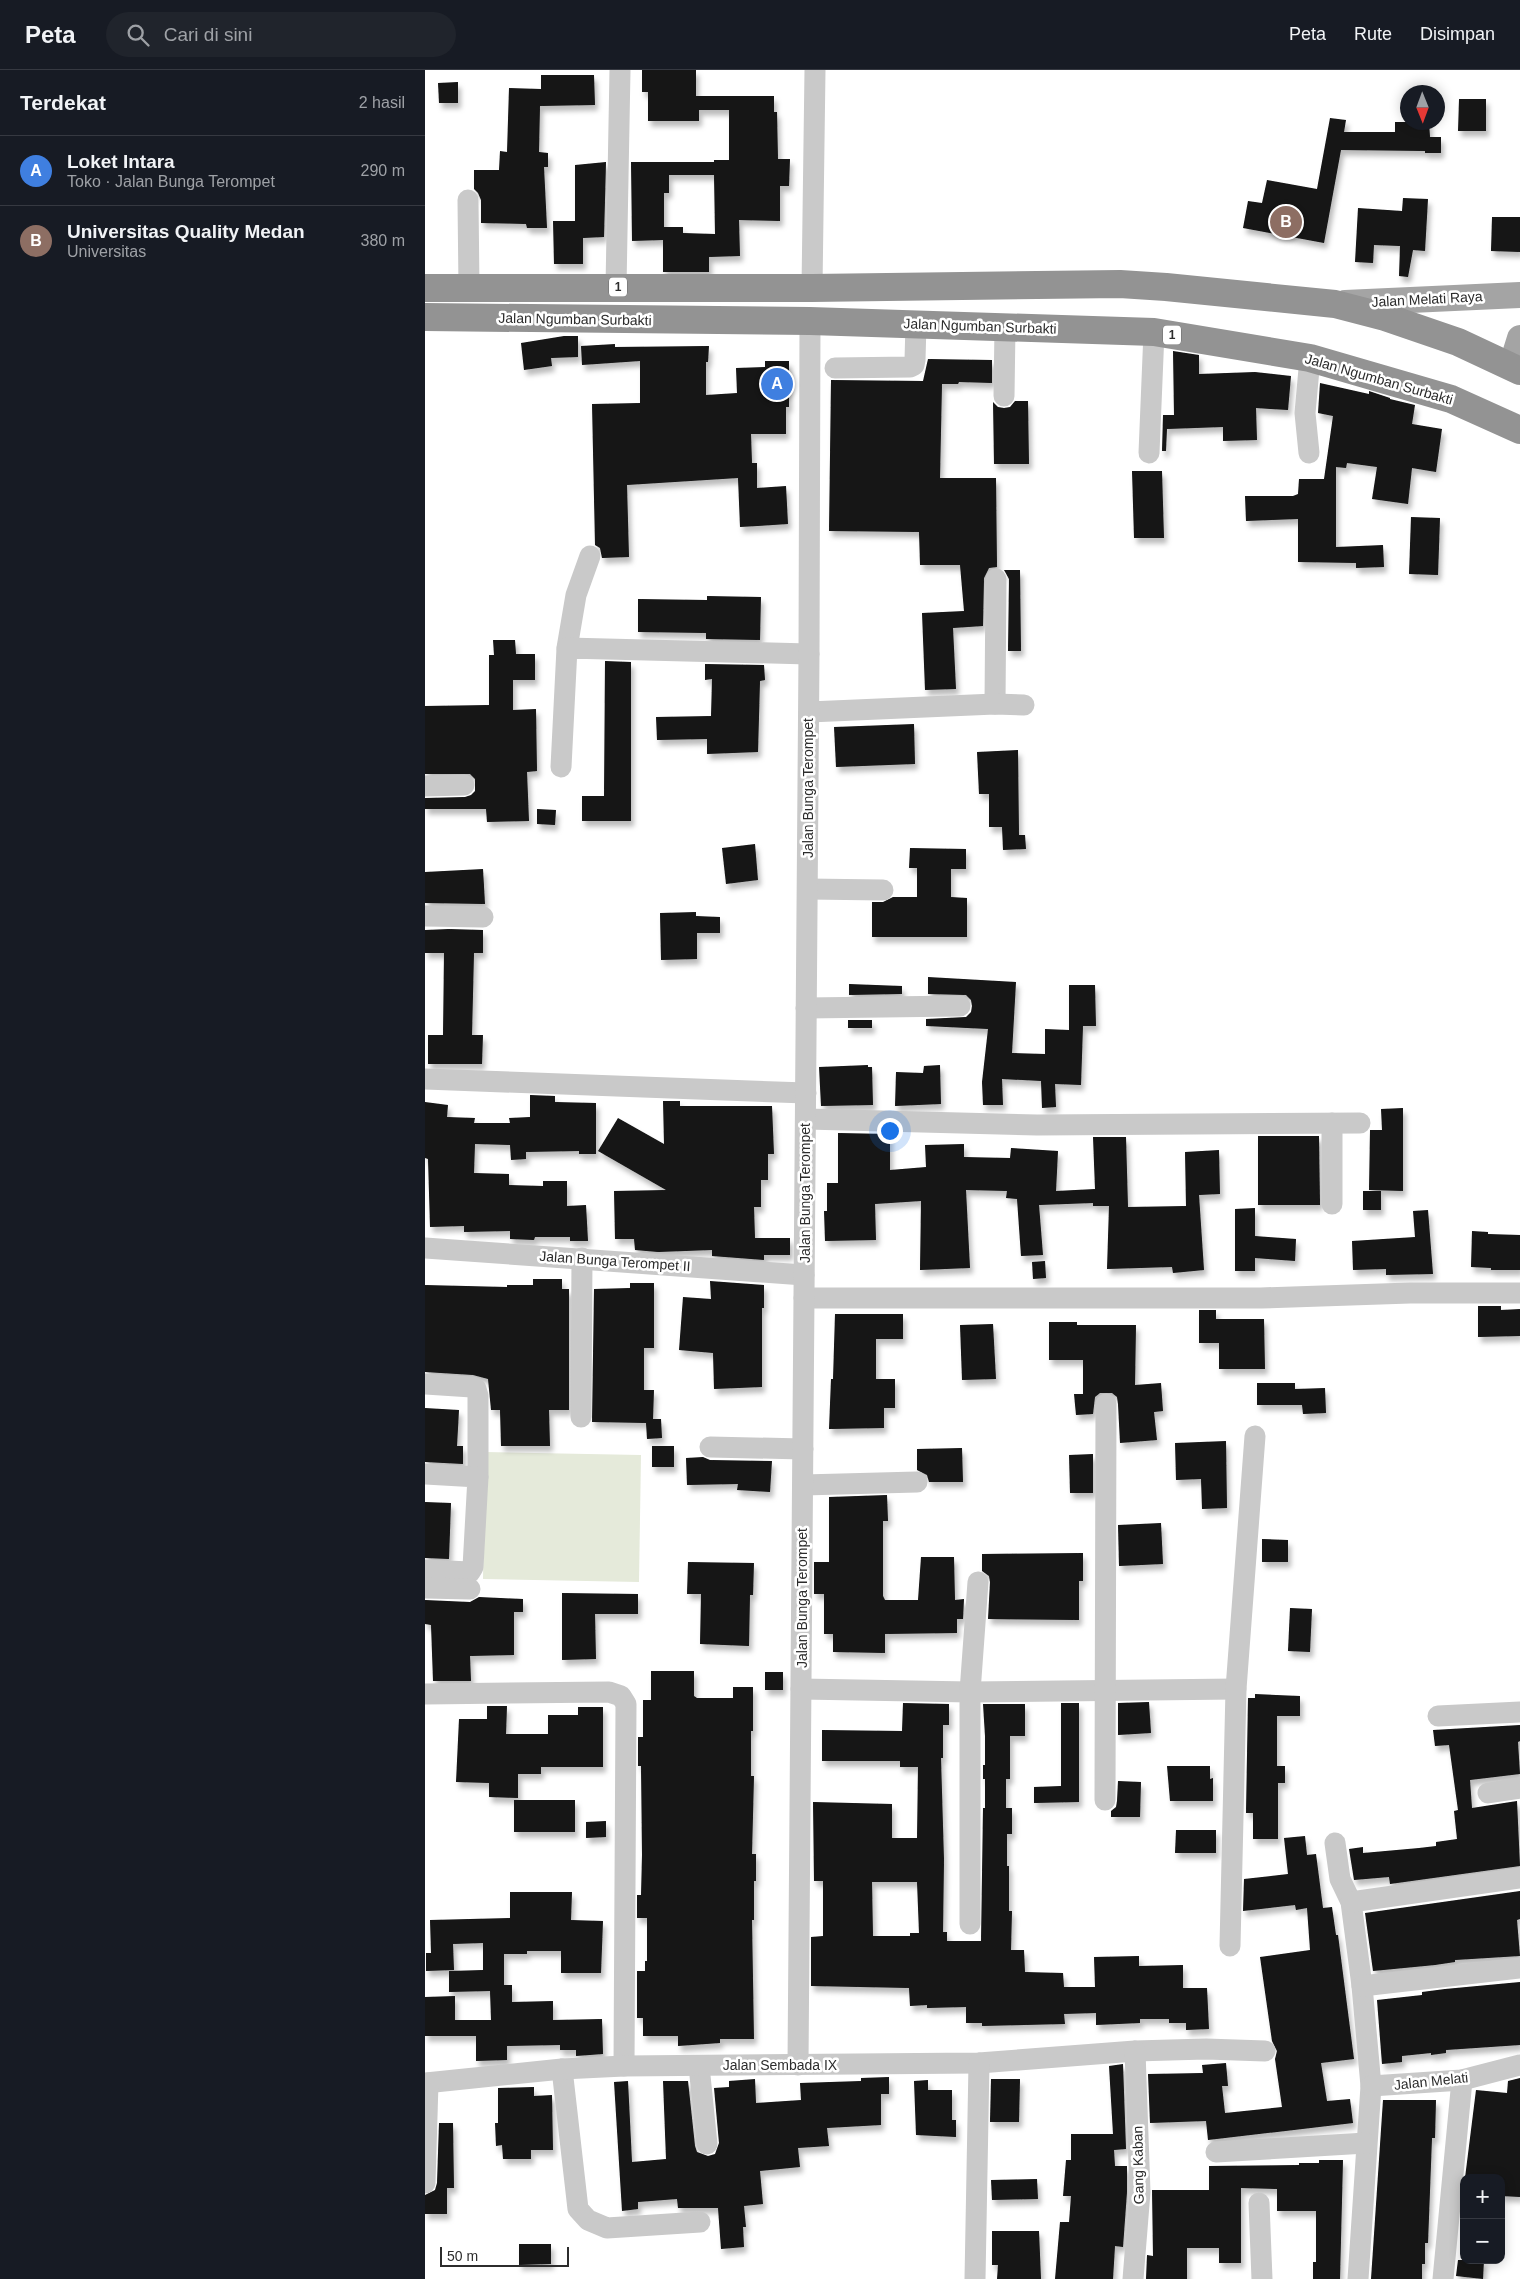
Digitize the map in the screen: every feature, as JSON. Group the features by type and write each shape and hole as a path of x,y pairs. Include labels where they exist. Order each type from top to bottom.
{"highway":[{"name":"1","path":"425,288 812,288 1121,284 1166,286 1335,304 1385,317 1443,337 1515,369"},
{"name":"Jalan Ngumban Surbakti","path":"425,317 810,321 1154,332 1310,358 1451,399 1520,430"}],"main road":[{"name":"Jalan Melati Raya","path":"1335,304 1520,295"},
{"path":"1515,369 1520,338"}],"street":[{"path":"616,287 619,70"},
{"path":"812,288 815,70"},
{"path":"468,200 469,288"},
{"name":"Jalan Bunga Terompet","path":"798,2065 809,712 810,321"},
{"path":"835,368 910,367 914,365 916,324"},
{"path":"1004,396 1005,327"},
{"path":"1149,453 1154,332"},
{"path":"1309,453 1305,413 1310,358"},
{"path":"561,767 567,648 576,595 589,556"},
{"path":"995,704 996,579"},
{"path":"567,648 809,654"},
{"path":"809,712 995,704 1024,705"},
{"path":"425,786 463,785"},
{"path":"807,889 883,890"},
{"path":"425,916 483,917"},
{"path":"806,1008 960,1006"},
{"path":"425,1078 806,1093"},
{"path":"805,1119 1037,1125 1361,1123"},
{"path":"1332,1122 1332,1204"},
{"name":"Jalan Bunga Terompet II","path":"425,1248 804,1275"},
{"path":"581,1417 582,1258"},
{"path":"804,1298 1261,1298 1409,1293 1520,1293"},
{"path":"425,1384 472,1387 476,1389 479,1396 479,1477 473,1568 470,1572 425,1570"},
{"path":"1105,1800 1106,1404"},
{"path":"1230,1946 1236,1689 1255,1436"},
{"path":"711,1447 803,1449"},
{"path":"425,1474 479,1477"},
{"path":"803,1485 917,1482"},
{"path":"970,1924 970,1692 978,1582"},
{"path":"425,1588 470,1590"},
{"path":"801,1689 970,1692 1236,1689"},
{"path":"425,1694 609,1692 621,1696 627,1704 624,2066"},
{"path":"1438,1716 1520,1712"},
{"path":"1487,1792 1520,1788"},
{"path":"1335,1843 1340,1879 1351,1902 1362,1986 1371,2086 1358,2279"},
{"path":"1351,1902 1520,1878"},
{"path":"1362,1986 1520,1968"},
{"name":"Jalan Sembada IX","path":"426,2083 561,2069 624,2066 979,2063 1135,2051 1206,2049 1265,2052"},
{"name":"Gang Kaban","path":"1133,2279 1140,2192 1135,2051"},
{"path":"975,2279 979,2063"},
{"name":"Jalan Melati","path":"1371,2086 1462,2080 1520,2065"},
{"path":"699,2066 707,2144"},
{"path":"561,2069 578,2209 588,2220 607,2228 700,2222"},
{"path":"1443,2279 1462,2080"},
{"path":"425,2183 426,2083"},
{"path":"1216,2152 1366,2144"},
{"path":"1259,2204 1262,2279"}],"green space":[{"path":"485,1452 641,1455 639,1582 483,1579"}],"building":[{"path":"642,70 696,70 696,96 774,96 774,112 777,112 778,159 790,159 789,186 780,186 780,221 739,220 740,256 709,257 709,272 663,272 663,240 632,241 631,162 714,162 714,160 729,160 729,110 699,110 699,121 648,121 648,92 642,92","holes":["669,175 714,175 715,234 683,233 683,227 664,227 664,193 669,193"]},
{"path":"541,75 594,75 595,105 540,106 539,152 548,153 548,167 544,167 547,228 527,228 526,224 481,223 481,200 474,189 474,170 499,170 500,151 507,152 509,88 541,89"},
{"path":"458,82 458,103 439,103 438,83"},
{"path":"1459,99 1486,99 1486,131 1458,131"},
{"path":"1330,118 1346,120 1344,132 1395,132 1395,122 1400,122 1400,130 1430,130 1430,137 1441,137 1441,153 1425,153 1425,151 1341,150 1324,243 1243,228 1248,201 1262,203 1267,180 1317,189"},
{"path":"606,162 604,237 583,238 583,264 554,264 553,221 575,221 575,165"},
{"path":"1403,198 1428,199 1425,251 1413,250 1408,277 1399,276 1400,246 1374,245 1373,263 1355,262 1358,208 1402,211"},
{"path":"1492,217 1520,217 1520,252 1491,251"},
{"path":"564,336 578,336 578,357 551,358 552,366 524,370 521,343"},
{"path":"615,344 615,347 709,346 708,362 706,362 706,395 737,393 736,368 765,367 765,361 789,361 789,407 786,407 786,434 751,434 752,463 757,463 757,488 786,486 788,524 740,527 738,478 627,485 629,557 602,558 600,548 595,545 592,404 640,403 640,361 582,365 581,346"},
{"path":"1173,351 1199,355 1199,374 1255,372 1291,376 1288,410 1256,408 1257,440 1223,441 1223,427 1167,429 1166,451 1162,451 1163,415 1174,415"},
{"path":"928,359 992,360 992,383 959,382 958,384 942,384 940,478 996,478 997,567 989,568 984,578 983,626 953,628 956,689 925,690 922,613 964,611 960,565 920,565 919,532 829,531 831,380 923,381"},
{"path":"1320,383 1369,394 1369,391 1390,399 1415,405 1412,424 1442,429 1436,472 1412,468 1408,504 1372,499 1377,467 1347,463 1346,468 1336,467 1336,547 1383,545 1384,567 1356,568 1356,563 1298,562 1298,519 1246,521 1245,496 1293,496 1298,494 1299,479 1324,479 1333,416 1318,413"},
{"path":"1015,401 1028,401 1029,464 994,464 993,402 998,407 1004,408 1010,407"},
{"path":"1132,471 1162,471 1164,538 1134,538"},
{"path":"1411,517 1440,518 1438,575 1409,574"},
{"path":"1004,570 1020,570 1021,651 1008,651 1009,579"},
{"path":"707,596 761,597 760,640 706,639 706,633 638,632 638,599 707,600"},
{"path":"493,640 515,640 516,654 535,654 535,680 513,680 513,710 536,709 537,771 527,772 529,821 487,822 486,809 425,809 425,798 465,797 475,791 475,779 470,774 425,774 425,706 489,705 489,655 494,655"},
{"path":"605,661 631,662 631,821 582,821 582,796 604,796"},
{"path":"705,664 764,665 765,680 760,681 758,752 707,754 707,739 657,740 656,717 711,716 712,679 705,680"},
{"path":"914,724 915,764 836,767 834,727"},
{"path":"1018,750 1019,835 1025,835 1026,849 1003,850 1002,827 989,827 989,794 979,794 977,752"},
{"path":"537,809 556,810 555,825 537,824"},
{"path":"755,844 758,880 726,884 722,848"},
{"path":"910,848 966,849 966,869 951,869 951,897 967,898 967,937 872,937 872,902 883,902 893,897 917,897 917,868 909,868"},
{"path":"483,869 485,904 425,903 425,872"},
{"path":"696,912 696,916 720,917 720,933 697,933 697,959 661,960 660,913"},
{"path":"425,930 483,930 483,953 474,953 472,1035 483,1035 482,1064 428,1064 428,1035 443,1035 444,953 425,953"},
{"path":"928,977 1016,982 1012,1053 1045,1054 1045,1029 1069,1030 1069,985 1095,985 1096,1026 1083,1026 1081,1085 1055,1084 1056,1107 1042,1108 1041,1081 1002,1079 1003,1105 983,1105 982,1082 988,1029 926,1026 926,1019 966,1017 971,1012 972,1006 971,1000 966,995 928,994"},
{"path":"849,984 902,986 902,994 849,995"},
{"path":"848,1020 872,1020 872,1028 848,1028"},
{"path":"868,1065 868,1067 872,1067 873,1105 821,1106 819,1067"},
{"path":"940,1065 941,1104 895,1106 896,1072 923,1073 924,1066"},
{"path":"530,1095 555,1096 555,1102 596,1103 596,1154 579,1154 579,1151 526,1152 526,1159 511,1160 510,1145 475,1144 474,1173 509,1174 509,1185 543,1186 543,1181 567,1181 567,1206 586,1205 588,1241 570,1241 570,1237 535,1237 534,1240 510,1239 510,1231 464,1232 464,1226 430,1227 428,1159 425,1158 425,1102 448,1105 447,1117 475,1118 474,1123 510,1123 509,1118 530,1117"},
{"path":"663,1101 680,1101 680,1106 772,1106 774,1154 768,1154 768,1180 761,1180 761,1207 754,1207 755,1238 790,1238 790,1255 764,1255 764,1260 712,1256 712,1250 658,1252 635,1250 634,1239 615,1239 614,1191 666,1190 598,1151 618,1118 664,1144"},
{"path":"1403,1108 1403,1191 1369,1190 1370,1130 1382,1130 1381,1109"},
{"path":"838,1133 890,1134 890,1170 926,1167 925,1145 964,1144 964,1157 1010,1158 1011,1148 1058,1151 1056,1191 1095,1189 1093,1137 1126,1137 1128,1207 1186,1206 1185,1152 1219,1150 1220,1194 1199,1195 1204,1270 1173,1273 1172,1267 1107,1269 1109,1206 1093,1206 1093,1203 1039,1205 1043,1255 1021,1256 1017,1199 1006,1198 1007,1191 966,1190 970,1268 920,1270 921,1201 875,1204 876,1240 825,1241 824,1211 827,1211 827,1183 838,1183"},
{"path":"1258,1136 1319,1136 1320,1205 1258,1205"},
{"path":"1363,1191 1381,1191 1381,1210 1363,1210"},
{"path":"1255,1208 1255,1236 1296,1239 1295,1261 1255,1258 1255,1271 1235,1271 1235,1209"},
{"path":"1428,1210 1433,1274 1386,1275 1386,1269 1353,1270 1352,1241 1415,1237 1413,1211"},
{"path":"1472,1231 1488,1232 1488,1234 1520,1235 1520,1270 1491,1270 1491,1268 1471,1267"},
{"path":"1045,1261 1046,1278 1033,1279 1032,1262"},
{"path":"533,1279 562,1279 562,1289 569,1289 569,1410 549,1410 550,1446 501,1446 500,1410 491,1410 488,1379 473,1375 425,1372 425,1285 507,1287 507,1285 533,1285"},
{"path":"710,1281 764,1285 764,1308 762,1308 762,1387 714,1389 713,1353 679,1350 683,1297 711,1299"},
{"path":"630,1283 654,1283 654,1348 644,1348 644,1390 654,1390 653,1419 661,1419 662,1438 647,1439 646,1423 592,1422 594,1289 630,1288"},
{"path":"1478,1306 1501,1306 1501,1310 1520,1309 1520,1336 1478,1337"},
{"path":"1199,1310 1216,1310 1216,1319 1264,1319 1265,1369 1219,1369 1219,1343 1199,1343"},
{"path":"835,1314 903,1314 903,1339 876,1339 876,1379 895,1379 895,1408 884,1408 884,1428 829,1429"},
{"path":"1049,1322 1077,1322 1077,1325 1136,1325 1135,1385 1161,1383 1163,1411 1154,1412 1157,1440 1120,1443 1117,1397 1112,1393 1100,1393 1095,1397 1093,1414 1076,1415 1074,1394 1083,1394 1083,1360 1049,1360"},
{"path":"993,1324 996,1379 962,1380 960,1325"},
{"path":"1257,1383 1295,1383 1295,1389 1325,1388 1326,1413 1303,1414 1302,1405 1257,1405"},
{"path":"425,1408 459,1410 457,1446 463,1446 463,1464 425,1462"},
{"path":"1226,1441 1227,1508 1202,1509 1201,1479 1176,1480 1175,1443"},
{"path":"652,1446 674,1446 674,1467 652,1467"},
{"path":"962,1448 963,1482 929,1482 927,1475 917,1470 917,1449"},
{"path":"1093,1454 1093,1493 1070,1493 1069,1455"},
{"path":"703,1457 710,1460 772,1461 770,1492 737,1490 738,1484 687,1485 686,1458"},
{"path":"887,1495 888,1521 883,1521 883,1596 885,1600 918,1600 921,1557 954,1557 955,1600 964,1599 963,1619 957,1619 957,1633 885,1634 885,1653 833,1652 833,1634 824,1634 824,1594 814,1594 814,1562 829,1562 829,1497"},
{"path":"425,1502 451,1503 449,1559 425,1558"},
{"path":"1161,1523 1163,1564 1119,1566 1118,1525"},
{"path":"1262,1539 1288,1540 1288,1562 1262,1562"},
{"path":"1083,1553 1083,1581 1079,1581 1079,1620 988,1619 990,1582 989,1576 982,1571 982,1554"},
{"path":"688,1562 754,1563 753,1595 750,1595 749,1646 700,1644 701,1594 687,1594"},
{"path":"562,1593 638,1594 638,1614 595,1614 596,1659 562,1660"},
{"path":"479,1597 523,1599 523,1612 514,1612 514,1655 470,1656 471,1681 433,1681 431,1625 425,1624 425,1600 470,1602"},
{"path":"1290,1608 1312,1609 1310,1652 1288,1651"},
{"path":"651,1671 694,1671 694,1696 697,1698 733,1698 733,1687 753,1687 753,1731 751,1731 751,1776 754,1776 752,1854 756,1854 754,1920 752,1920 754,2039 720,2039 720,2043 678,2046 678,2036 643,2036 643,2018 637,2018 637,1971 645,1971 645,1961 647,1961 647,1918 637,1918 637,1895 641,1895 642,1855 641,1766 638,1766 638,1737 643,1737 643,1700 651,1700"},
{"path":"765,1672 783,1672 783,1690 765,1690"},
{"path":"1255,1694 1300,1696 1300,1716 1277,1716 1277,1766 1285,1766 1285,1783 1278,1783 1278,1839 1253,1839 1253,1813 1246,1813 1248,1698 1255,1698"},
{"path":"1149,1702 1151,1733 1118,1735 1118,1703"},
{"path":"903,1703 949,1704 949,1725 943,1725 943,1758 941,1758 944,1860 943,1932 947,1932 947,1941 981,1941 983,1808 985,1808 983,1704 1025,1704 1025,1736 1010,1736 1010,1779 1006,1779 1006,1808 1012,1808 1012,1834 1007,1834 1009,1911 1012,1911 1011,1950 1024,1950 1025,1972 1063,1973 1064,1987 1095,1987 1094,1957 1139,1956 1139,1966 1183,1965 1183,1988 1207,1988 1209,2029 1186,2030 1186,2023 1169,2023 1169,2019 1140,2019 1140,2023 1096,2025 1096,2013 1064,2014 1065,2024 982,2026 982,2023 966,2023 966,2007 927,2008 927,2005 910,2006 909,1988 811,1986 811,1937 823,1936 823,1881 814,1881 813,1802 892,1804 892,1838 917,1838 918,1767 900,1767 900,1761 822,1761 822,1730 902,1731","holes":["872,1882 917,1882 919,1933 910,1933 910,1936 873,1936"]},
{"path":"1061,1703 1079,1703 1079,1802 1034,1803 1034,1787 1061,1786"},
{"path":"487,1706 507,1706 506,1734 548,1734 548,1715 578,1715 578,1707 603,1707 603,1767 541,1767 541,1774 518,1774 518,1798 489,1797 489,1783 456,1782 459,1719 487,1719"},
{"path":"1520,1725 1520,1741 1518,1742 1520,1774 1470,1780 1472,1808 1517,1801 1520,1866 1390,1884 1389,1877 1354,1880 1349,1849 1363,1847 1363,1853 1419,1848 1436,1846 1436,1842 1457,1839 1454,1811 1458,1810 1449,1745 1435,1746 1433,1730"},
{"path":"1167,1766 1210,1766 1210,1779 1213,1778 1213,1801 1170,1801"},
{"path":"1118,1781 1141,1782 1140,1817 1111,1817 1111,1811 1116,1807"},
{"path":"514,1800 575,1800 575,1832 514,1832"},
{"path":"606,1821 606,1837 586,1838 586,1822"},
{"path":"1176,1830 1216,1830 1216,1853 1175,1853"},
{"path":"1305,1836 1307,1855 1316,1854 1323,1908 1332,1907 1336,1935 1338,1935 1354,2059 1321,2063 1327,2101 1350,2099 1353,2123 1208,2140 1206,2121 1150,2123 1148,2074 1203,2073 1202,2065 1226,2063 1228,2086 1222,2086 1225,2113 1282,2107 1275,2059 1277,2051 1272,2041 1260,1957 1310,1950 1307,1908 1296,1910 1295,1905 1243,1911 1244,1879 1288,1874 1284,1838"},
{"path":"1520,1891 1520,1919 1517,1920 1520,1956 1455,1960 1455,1962 1435,1965 1373,1971 1365,1913"},
{"path":"510,1892 572,1892 571,1920 603,1921 601,1973 561,1973 561,1951 527,1951 527,1954 504,1954 504,1985 512,1985 512,2002 553,2001 553,2020 602,2019 603,2054 576,2056 576,2050 560,2050 560,2045 507,2046 507,2060 476,2061 476,2036 425,2036 425,1997 455,1996 455,2020 491,2020 490,1991 449,1992 449,1971 483,1970 483,1943 453,1944 454,1970 426,1971 426,1953 431,1953 430,1920 510,1918"},
{"path":"1520,1982 1520,2045 1446,2050 1446,2053 1402,2056 1402,2062 1382,2064 1377,2000 1422,1995 1422,1992 1445,1989"},
{"path":"1123,2064 1126,2149 1114,2150 1115,2166 1127,2166 1127,2192 1123,2247 1115,2246 1113,2279 1055,2279 1060,2222 1069,2222 1071,2196 1063,2196 1066,2160 1071,2160 1071,2134 1113,2134 1109,2066"},
{"path":"889,2077 889,2094 881,2094 881,2125 827,2128 829,2146 798,2148 800,2167 760,2171 763,2204 744,2206 746,2227 743,2227 744,2247 721,2249 718,2208 678,2208 677,2199 638,2202 638,2209 622,2211 614,2082 628,2081 632,2162 666,2159 663,2081 688,2081 695,2146 697,2152 708,2156 715,2154 719,2143 714,2088 729,2087 729,2081 755,2079 756,2103 801,2100 800,2083 861,2081 861,2078"},
{"path":"1520,2078 1520,2197 1505,2196 1505,2174 1466,2174 1476,2090 1507,2093 1508,2081"},
{"path":"991,2079 1020,2079 1019,2122 990,2122"},
{"path":"928,2080 928,2090 952,2090 952,2120 956,2120 956,2137 916,2135 914,2081"},
{"path":"534,2087 534,2096 552,2095 553,2150 531,2150 531,2159 503,2159 502,2145 496,2146 495,2123 498,2123 498,2088"},
{"path":"1383,2100 1436,2100 1435,2138 1432,2138 1428,2243 1425,2243 1425,2264 1422,2264 1422,2279 1371,2279"},
{"path":"439,2123 453,2123 454,2188 447,2188 447,2214 425,2214 425,2195 435,2190 437,2183"},
{"path":"1319,2160 1343,2160 1340,2279 1313,2279 1313,2262 1316,2262 1316,2211 1277,2211 1277,2189 1241,2188 1241,2263 1219,2263 1219,2248 1187,2248 1187,2279 1146,2279 1147,2255 1153,2256 1152,2190 1209,2190 1209,2166 1299,2165 1299,2163 1319,2163"},
{"path":"1037,2179 1038,2199 992,2200 991,2180"},
{"path":"992,2231 1039,2231 1041,2279 997,2279 998,2265 992,2265"},
{"path":"519,2244 551,2244 551,2264 519,2265"},
{"path":"1458,2260 1460,2260 1460,2264 1484,2264 1483,2279 1456,2276"}],"place":[{"name":"Universitas Quality Medan","path":"1286,222"},
{"name":"Loket Intara","path":"777,384"}]}
